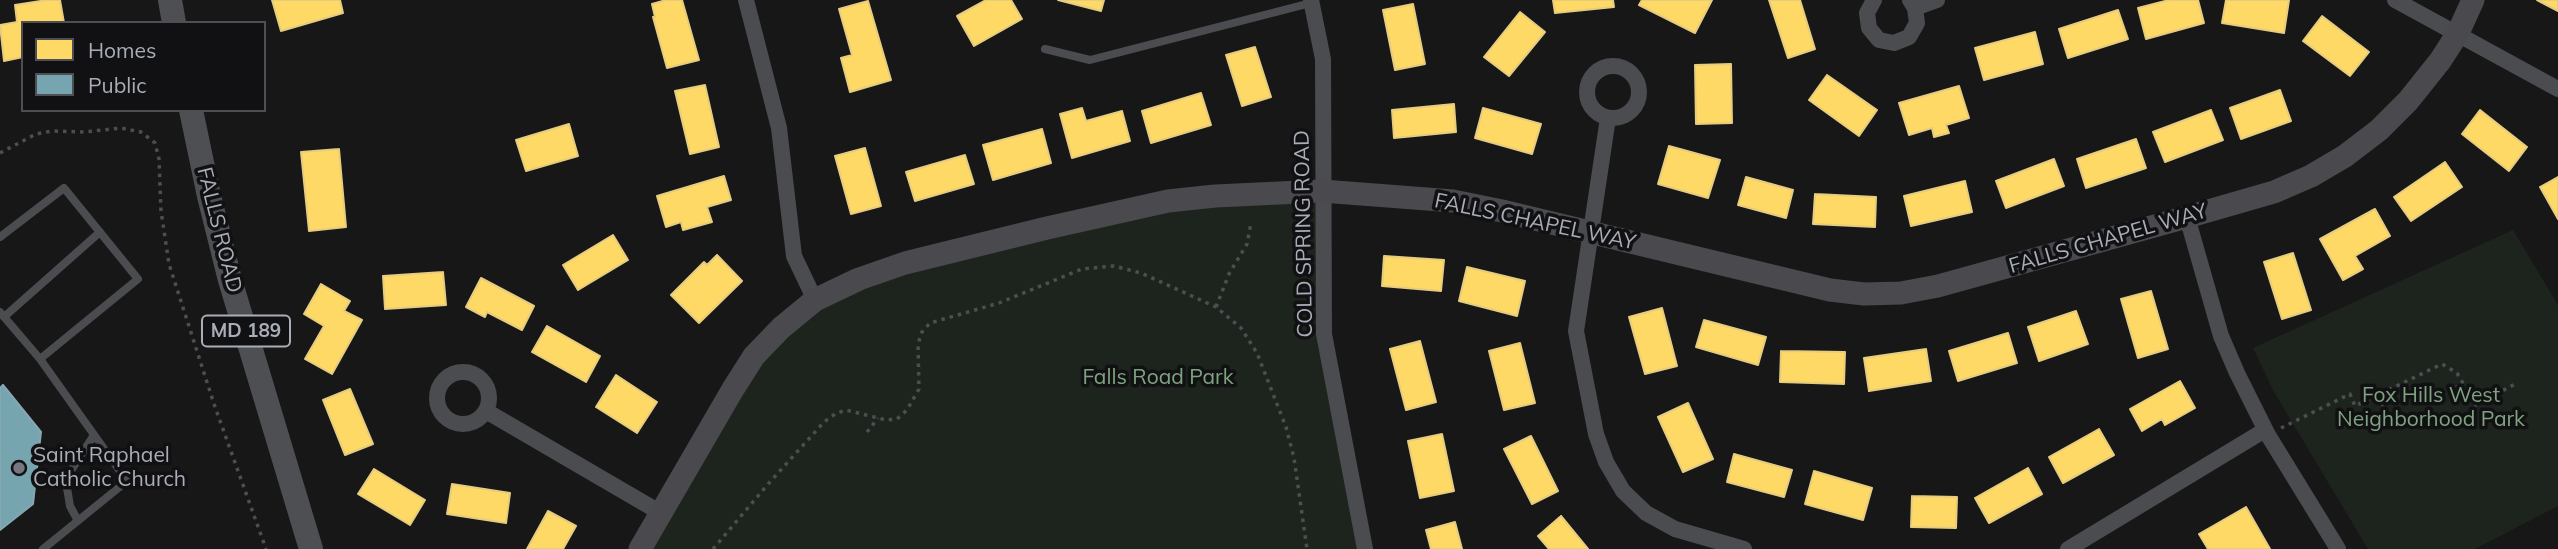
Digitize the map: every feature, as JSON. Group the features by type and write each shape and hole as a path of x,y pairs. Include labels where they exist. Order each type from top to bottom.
{"main road":[{"path":"170,0 174,21"},
{"name":"FALLS ROAD","path":"191,112 230,280 311,549"}],"street":[{"path":"746,0 779,128 794,256 815,300"},
{"path":"1874,0 1867,13 1869,28 1879,40 1886,43 1902,41 1914,31 1917,23 1913,4 1937,0"},
{"path":"2395,0 2558,89"},
{"name":"FALLS CHAPEL WAY","path":"640,549 754,356 781,328 815,300 859,279 905,263 1168,201 1322,191 1453,201 1795,283 1864,294 1901,293 1938,286 2187,218 2274,192 2311,176 2345,156 2379,130 2408,101 2440,61 2458,33 2473,0"},
{"name":"COLD SPRING ROAD","path":"1311,2 1323,59 1324,334 1365,549"},
{"path":"1608,118 1576,331 1596,433 1606,462 1623,491 1646,513 1675,529 1744,549"},
{"path":"2187,218 2221,336 2236,373 2267,432 2338,549"},
{"path":"486,411 661,513"},
{"path":"2068,549 2267,432"}],"lane":[{"path":"1045,49 1090,60 1311,2"},
{"path":"0,237 64,188 138,279 40,359"},
{"path":"43,549 127,481 40,359 2,314 100,232"},
{"path":"78,521 70,506 67,488 72,469 94,435"}],"path":[{"path":"0,153 36,134 52,131 84,132 121,128 141,132 155,143 159,159 160,211 169,264 214,404 266,549"},
{"path":"1216,307 1229,274 1247,244 1251,223"},
{"path":"713,549 824,422 835,414 846,410 878,418 897,419 907,410 919,390 918,344 922,332 930,323 973,313 1082,269 1114,266 1141,273 1216,307 1241,328 1257,353 1286,427 1294,458 1307,549"},
{"path":"2267,432 2350,394 2356,406 2442,365 2457,373 2476,405 2515,384"},
{"path":"2449,392 2463,383"},
{"path":"2378,395 2390,420"},
{"path":"867,432 878,418"}],"green space":[{"name":"Falls Road Park","path":"1322,191 1324,334 1365,549 640,549 733,389 815,300 1047,228"},
{"name":"Fox Hills West Neighborhood Park","path":"2513,230 2558,305 2558,506 2475,549 2368,549 2274,392 2253,348"}],"building: Homes":[{"path":"60,0 64,21 21,21 21,57 4,61 0,25 17,22 15,5"},
{"path":"272,0 340,0 343,13 281,31"},
{"path":"666,0 682,0 699,60 667,68 652,4"},
{"path":"986,0 1011,0 1022,19 974,46 957,16"},
{"path":"1058,0 1104,0 1101,11"},
{"path":"1553,0 1613,0 1614,7 1555,13"},
{"path":"1642,0 1712,0 1695,33 1639,5"},
{"path":"1769,0 1800,0 1815,49 1788,58"},
{"path":"2169,0 2198,0 2204,23 2146,39 2138,8"},
{"path":"2226,0 2289,0 2284,33 2222,23"},
{"path":"2537,0 2558,0 2558,11"},
{"path":"868,1 891,80 850,92 841,58 852,55 839,9"},
{"path":"1413,4 1425,64 1395,70 1383,10"},
{"path":"2118,10 2128,39 2068,58 2059,29"},
{"path":"1520,12 1545,32 1509,76 1484,57"},
{"path":"2322,16 2369,52 2350,76 2303,41"},
{"path":"2035,32 2043,64 1984,80 1975,48"},
{"path":"1255,47 1271,97 1242,106 1226,55"},
{"path":"1731,64 1732,123 1696,124 1695,65"},
{"path":"1827,75 1877,110 1859,136 1809,100"},
{"path":"705,85 719,147 690,154 675,91"},
{"path":"1959,86 1969,118 1946,125 1949,133 1934,137 1932,128 1909,135 1899,103"},
{"path":"2280,90 2291,121 2241,139 2230,108"},
{"path":"1201,93 1211,125 1151,143 1142,111"},
{"path":"1454,104 1456,132 1394,138 1392,110"},
{"path":"1082,108 1086,121 1122,111 1130,141 1072,158 1060,114"},
{"path":"1483,108 1541,124 1532,154 1475,138"},
{"path":"2211,110 2223,140 2165,162 2153,132"},
{"path":"2480,110 2527,147 2509,171 2462,134"},
{"path":"569,124 578,156 526,171 516,140"},
{"path":"1042,129 1051,163 993,180 983,145"},
{"path":"2136,139 2146,168 2086,188 2077,159"},
{"path":"1669,146 1720,160 1708,198 1658,184"},
{"path":"865,148 881,206 851,214 835,156"},
{"path":"339,149 346,227 309,231 301,152"},
{"path":"965,155 974,184 915,201 906,172"},
{"path":"2054,159 2064,186 2006,208 1996,181"},
{"path":"2445,162 2462,187 2411,221 2394,197"},
{"path":"724,176 731,200 707,207 712,222 683,230 681,222 666,227 657,196"},
{"path":"1746,177 1793,190 1786,218 1738,205"},
{"path":"2558,177 2558,219 2540,187"},
{"path":"1965,181 1972,212 1911,226 1904,196"},
{"path":"1815,194 1876,197 1875,227 1813,224"},
{"path":"2375,209 2390,236 2355,256 2363,269 2343,280 2320,239"},
{"path":"613,235 628,260 578,290 563,265"},
{"path":"2293,253 2311,310 2282,319 2264,262"},
{"path":"717,255 742,281 699,323 671,295 704,262 707,265"},
{"path":"1384,256 1444,260 1441,291 1382,286"},
{"path":"1467,267 1525,281 1517,316 1459,301"},
{"path":"443,272 446,305 385,309 383,276"},
{"path":"481,278 534,306 522,330 487,312 485,317 466,307"},
{"path":"321,284 350,301 344,311 362,320 332,374 305,359 324,326 304,314"},
{"path":"2151,291 2168,349 2138,358 2121,299"},
{"path":"1662,308 1677,366 1645,374 1629,317"},
{"path":"2076,311 2088,344 2039,361 2028,327"},
{"path":"1704,320 1766,337 1758,365 1696,347"},
{"path":"547,326 600,356 586,382 532,352"},
{"path":"2008,333 2017,363 1958,381 1949,351"},
{"path":"1420,341 1436,402 1406,410 1390,349"},
{"path":"1520,343 1535,403 1504,410 1489,351"},
{"path":"1926,349 1931,381 1869,391 1864,358"},
{"path":"1781,351 1845,352 1844,384 1780,382"},
{"path":"616,375 657,402 637,433 596,407"},
{"path":"2180,381 2195,408 2165,425 2162,419 2142,431 2130,409"},
{"path":"350,389 373,444 345,455 323,400"},
{"path":"1688,403 1713,459 1683,472 1658,417"},
{"path":"2099,429 2114,455 2063,483 2049,457"},
{"path":"1442,434 1454,491 1420,498 1408,441"},
{"path":"1531,436 1558,491 1532,504 1504,449"},
{"path":"1734,454 1792,470 1784,497 1727,482"},
{"path":"2028,468 2042,494 1989,523 1975,498"},
{"path":"374,469 425,500 410,525 358,494"},
{"path":"1814,471 1872,488 1863,520 1805,504"},
{"path":"452,484 510,493 506,523 447,514"},
{"path":"1912,496 1957,497 1956,528 1911,527"},
{"path":"2246,507 2270,549 2208,549 2199,534"},
{"path":"548,511 576,526 563,549 527,549"},
{"path":"1561,516 1588,549 1549,549 1538,536"},
{"path":"1455,522 1462,549 1431,549 1426,530"}],"building: Public":[{"name":"Saint Raphael Catholic Church","path":"3,385 41,432 33,504 0,530 0,388"}],"place":[{"name":"Saint Raphael Catholic Church","path":"19,468"}]}
